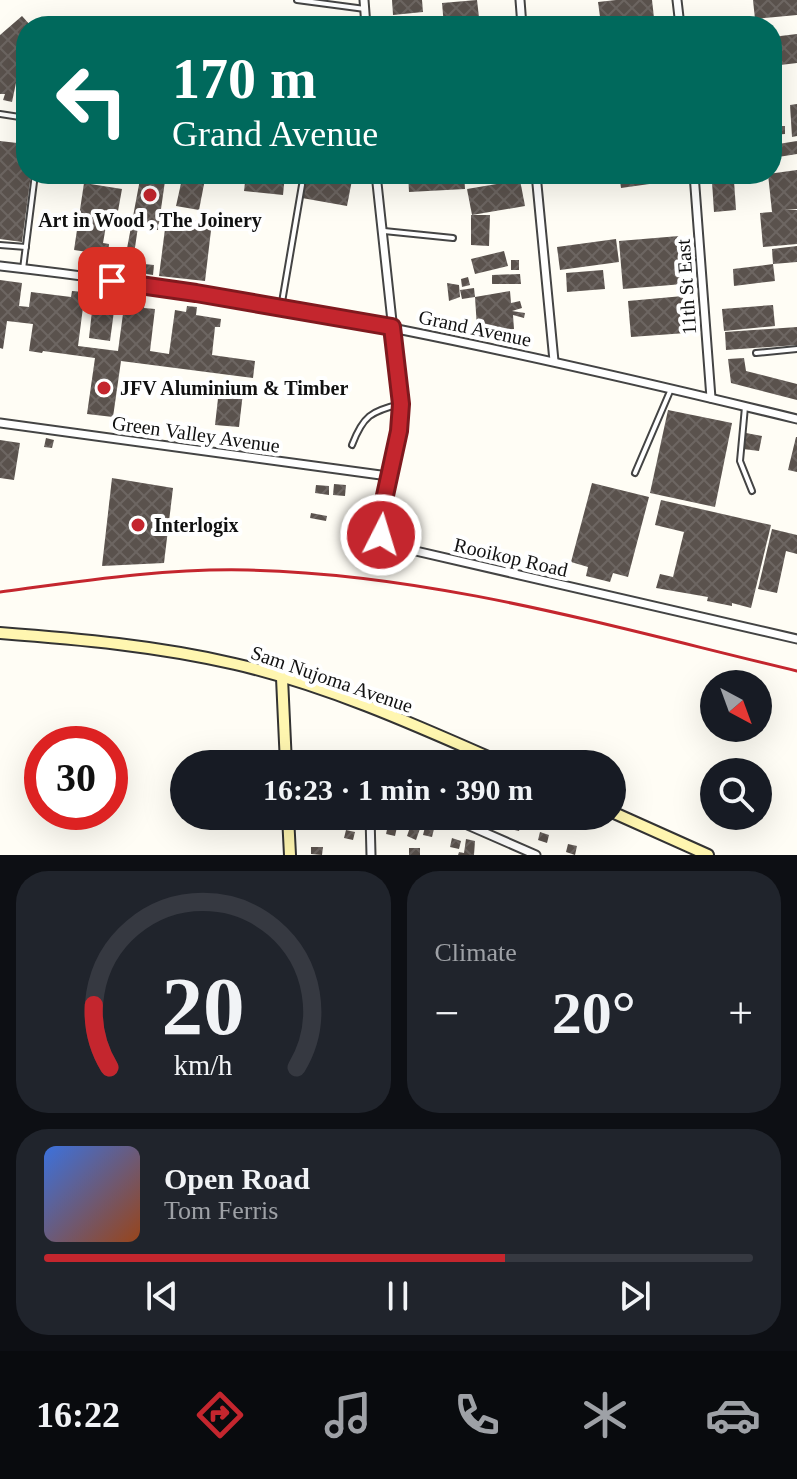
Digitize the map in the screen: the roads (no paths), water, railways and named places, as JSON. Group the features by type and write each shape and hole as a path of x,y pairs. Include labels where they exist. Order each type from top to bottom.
{"street":[{"path":"364,0 365,16"},
{"name":"Rooikop Road","path":"377,184 401,404 399,431 379,523 381,535 394,546 797,639"},
{"path":"537,184 554,361"},
{"name":"11th St East","path":"695,184 711,398"},
{"name":"Grand Avenue","path":"0,266 196,293 392,327 554,361 797,419"},
{"name":"Green Valley Avenue","path":"0,423 388,476"},
{"name":"Sam Nujoma Avenue","path":"0,633 77,638 171,651 238,665 368,708 470,750"},
{"path":"282,678 285,750"},
{"path":"626,818 708,855"},
{"path":"289,830 290,855"},
{"path":"370,830 371,855"},
{"path":"479,830 536,855"}],"lane":[{"path":"297,0 365,9"},
{"path":"23,269 34,184"},
{"path":"281,308 302,185"},
{"path":"382,231 453,238"},
{"path":"0,245 26,247"},
{"path":"756,353 797,349"},
{"path":"635,473 671,389"},
{"path":"352,445 360,424 368,416 401,404"},
{"path":"745,407 740,461 752,491"}],"railway":[{"path":"0,592 186,571 248,570 318,574 456,592 593,621 797,671"}],"place":[{"name":"Art in Wood , The Joinery","path":"150,195"},
{"name":"JFV Aluminium & Timber","path":"104,388"},
{"name":"Interlogix","path":"138,525"}]}
